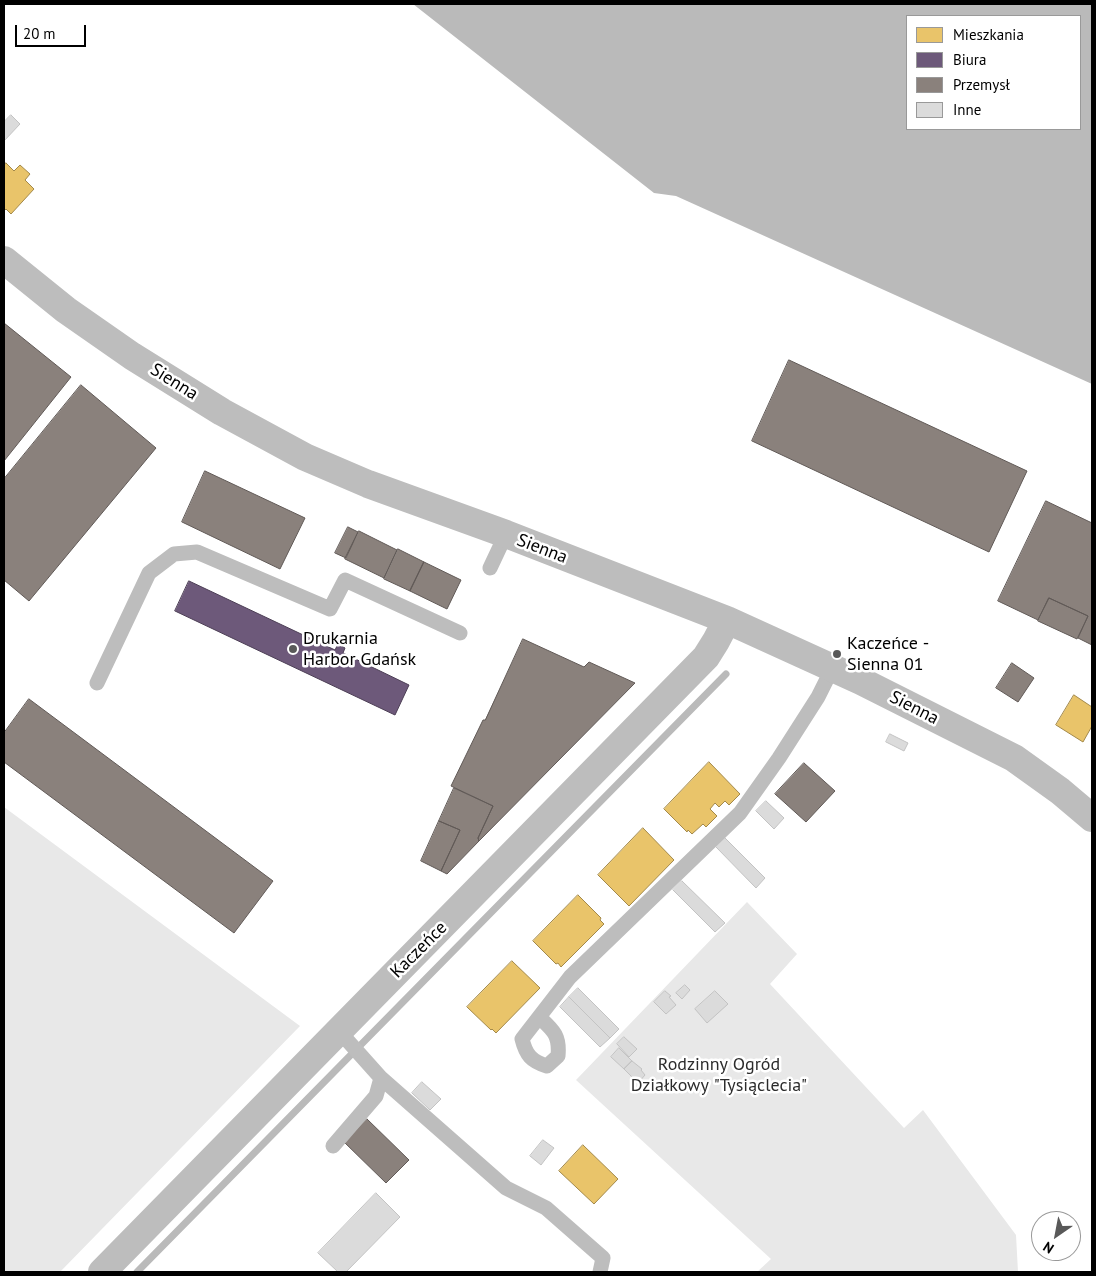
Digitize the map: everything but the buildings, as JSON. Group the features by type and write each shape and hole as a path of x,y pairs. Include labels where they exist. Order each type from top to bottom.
{"street":[{"name":"Sienna","path":"4,260 66,310 132,356 222,412 305,457 368,484 506,534 726,620 861,681 1014,758 1092,818"},
{"name":"Kaczeńce","path":"102,1272 344,1036 706,657 716,642 726,620"}],"lane":[{"path":"490,568 506,534"},
{"path":"97,683 149,573 174,554 197,552 330,609 345,580 460,634"},
{"path":"539,1017 570,978 740,813 779,758 818,697 832,669"},
{"path":"344,1036 381,1078 506,1188 546,1208 603,1258 600,1272"},
{"path":"333,1146 376,1096 381,1078"}],"green space":[{"path":"4,807 300,1026 60,1272 4,1272"},
{"name":"Rodzinny Ogród Działkowy \"Tysiąclecia\"","path":"747,902 797,954 770,984 904,1128 923,1110 1016,1235 1018,1272 757,1272 771,1259 576,1080"}],"shaded area":[{"path":"413,4 1092,4 1092,384 676,196 654,193"}],"waterway":[{"path":"137,1272 726,674"}],"place":[{"name":"Drukarnia Harbor Gdańsk","path":"293,649"},
{"name":"Kaczeńce - Sienna 01","path":"837,654"}]}
